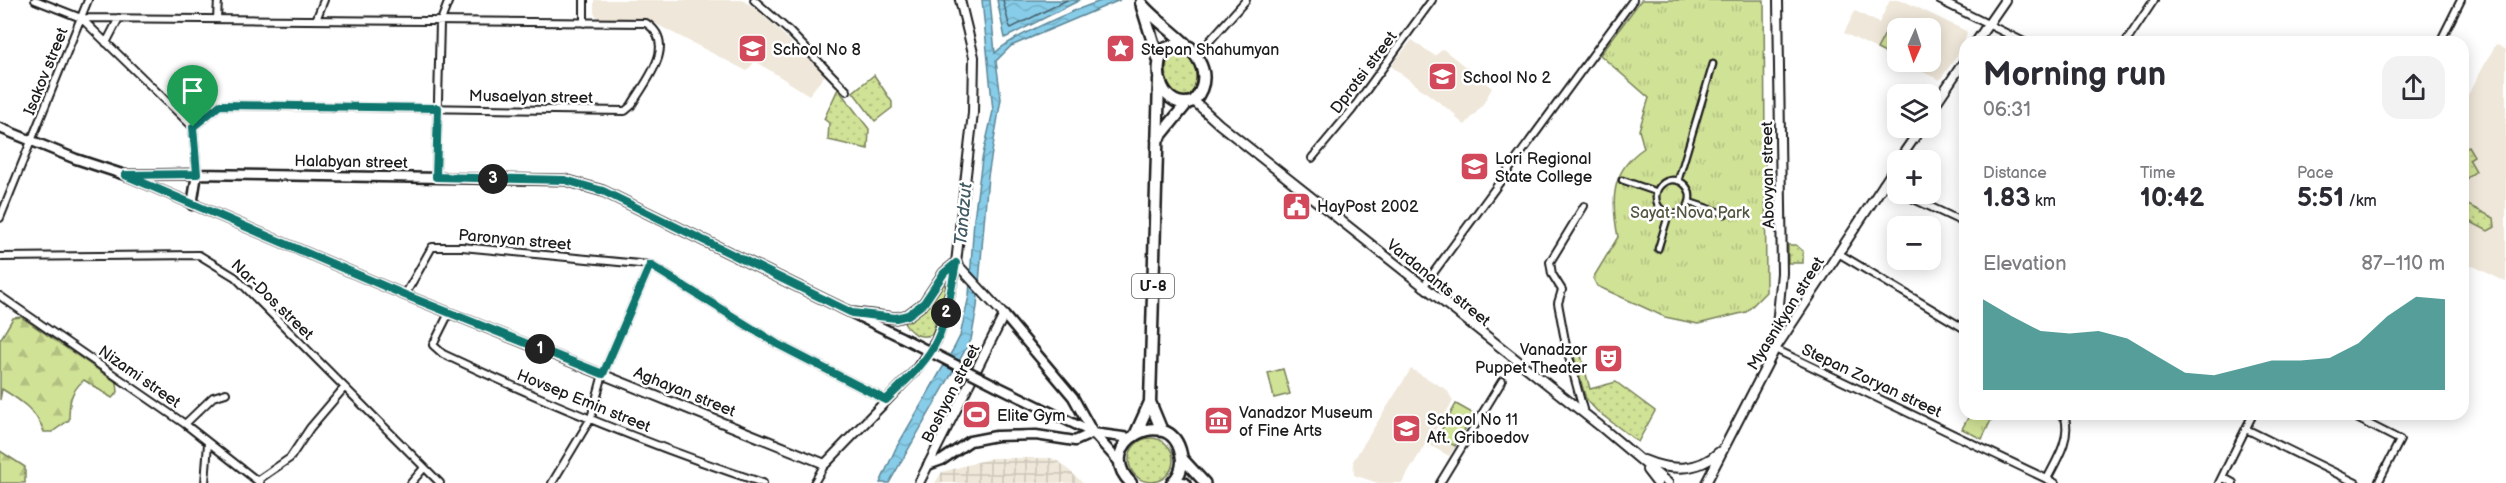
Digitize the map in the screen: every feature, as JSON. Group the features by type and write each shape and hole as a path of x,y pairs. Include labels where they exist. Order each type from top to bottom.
{"highway":[{"path":"1141,1 1149,13 1194,51 1204,78 1202,89 1157,140"},
{"path":"1141,1 1159,61 1159,80 1172,98 1191,102"},
{"path":"1159,61 1166,48 1172,45 1178,44 1194,51"},
{"name":"Մ-8","path":"1159,80 1150,402 1162,431"},
{"name":"Մ-8","path":"1133,436 1150,402"},
{"path":"1131,483 1121,464 1122,452 1133,436 1149,429 1162,431 1176,441 1182,458 1177,482"}],"main road":[{"name":"Aghayan street","path":"0,128 76,159 125,175"},
{"path":"192,205 197,174"},
{"name":"Halabyan street","path":"125,175 197,174 565,180 603,191 1093,433"},
{"path":"852,313 896,318 908,315 924,303 944,273 956,263"},
{"path":"1004,315 1073,398 1093,433 1121,464"},
{"path":"928,465 942,460 970,441 987,437 1036,435 1076,441 1093,433 1133,436"},
{"path":"1182,458 1205,483"}],"street":[{"path":"35,0 81,18 440,23 584,23 584,0"},
{"name":"Isakov street","path":"0,218 2,206 88,0"},
{"path":"217,19 218,0"},
{"path":"316,20 324,0"},
{"path":"436,177 440,23 449,0"},
{"path":"754,0 789,31 847,91"},
{"path":"814,483 825,464 915,371 936,341 946,313 956,263 973,113 974,72 970,36 960,0"},
{"path":"1194,51 1246,0"},
{"name":"Dprotsi street","path":"1312,158 1352,110 1432,0"},
{"path":"1423,286 1633,0"},
{"name":"Abovyan street","path":"1775,349 1782,273 1778,0"},
{"path":"1939,0 2012,36"},
{"path":"1981,36 2005,0"},
{"path":"2130,36 2154,0"},
{"path":"2443,36 2462,0"},
{"path":"81,18 193,127 197,174"},
{"path":"106,43 118,18"},
{"name":"Musaelyan street","path":"193,127 220,105 625,111 631,106 659,57 661,42 659,34 646,23 584,23"},
{"path":"1678,181 1713,64"},
{"path":"1941,96 1959,69"},
{"name":"Vardanants street","path":"1191,102 1668,483"},
{"name":"Aghayan street","path":"125,175 405,295 825,464"},
{"name":"Myasnikyan street","path":"1706,483 1775,349 1887,178"},
{"path":"1622,180 1657,192"},
{"path":"1678,181 1689,190 1689,202 1681,212 1669,213 1663,211 1657,203 1657,192 1665,182 1678,181"},
{"path":"1883,184 1887,186"},
{"path":"1689,202 1725,214"},
{"path":"1924,204 1959,220"},
{"path":"1584,206 1550,262 1552,274 1562,290 1558,303 1566,346 1584,414"},
{"path":"1658,249 1669,213"},
{"name":"Paronyan street","path":"405,295 432,247 650,265"},
{"path":"1838,253 1959,325"},
{"name":"Nar-Dos street","path":"0,257 199,255 235,277 440,483"},
{"path":"956,263 1004,315"},
{"path":"564,483 554,480 591,418 603,374 650,265 777,344 886,400"},
{"name":"Nizami street","path":"0,296 185,424 259,482"},
{"name":"Hovsep Emin street","path":"449,313 433,345 437,350 509,384 591,418 700,462 763,483"},
{"name":"Boshyan street","path":"919,483 1004,315"},
{"name":"Stepan Zoryan street","path":"1775,349 2055,483"},
{"path":"1440,483 1502,381"},
{"path":"259,482 290,458 310,428 344,388"},
{"path":"185,424 213,397 226,393"},
{"path":"2047,479 2063,447 2067,432 2065,420"},
{"path":"2233,483 2220,480 2250,420"},
{"path":"2361,420 2400,440 2378,483"},
{"path":"2246,429 2356,483"},
{"path":"206,483 208,443"},
{"path":"1637,457 1657,465 1686,468 1706,462 1725,447"},
{"path":"1637,457 1656,483"},
{"path":"411,483 424,468"}],"shaded area":[{"name":"School No 8","path":"594,0 743,0 762,14 825,75 809,95 755,61 747,71 648,20 599,19 594,13"},
{"path":"1890,0 1902,0 1939,18 1887,18 1887,54 1844,33 1855,11 1879,23"},
{"path":"1941,19 1966,31 1967,34 1959,36 1959,52 1940,80 1923,72 1941,72"},
{"name":"School No 2","path":"1412,40 1435,56 1443,49 1492,88 1482,106 1465,125 1455,117 1456,115 1391,66"},
{"path":"2496,44 2506,50 2506,282 2469,264 2469,93"},
{"name":"School No 11 Aft. Griboedov","path":"1411,369 1447,390 1453,401 1433,434 1455,447 1449,456 1426,443 1402,483 1378,483 1354,475 1353,461"},
{"path":"992,458 1052,458 1083,483 935,483 942,472"}],"green space":[{"name":"Sayat-Nova Park","path":"1641,0 1764,0 1766,292 1746,312 1698,324 1665,317 1597,286 1593,278 1618,237 1614,211 1616,188 1625,167 1644,148 1639,130 1649,98 1600,55"},
{"path":"1886,32 1887,32 1887,54 1877,49"},
{"path":"1175,48 1189,54 1195,65 1195,85 1193,91 1184,99 1178,97 1166,83 1167,54"},
{"path":"874,75 892,102 892,108 875,121 853,92"},
{"path":"838,89 869,129 868,149 828,140 829,123 824,119"},
{"path":"2469,148 2474,156 2469,159"},
{"path":"2469,159 2476,171 2469,176"},
{"path":"2469,206 2494,218 2495,227 2488,231 2469,221"},
{"path":"1788,245 1796,245 1803,251 1803,263 1788,263"},
{"path":"944,282 946,288 937,313 933,334 920,336 909,329 903,321 922,311"},
{"path":"21,317 117,383 118,392 112,398 84,380 71,398 69,420 52,432 44,432 32,412 2,389 0,400 0,340 13,318"},
{"path":"1579,348 1590,389 1616,382 1655,411 1638,442 1597,411 1586,399 1572,350"},
{"path":"1283,369 1290,394 1274,398 1268,373"},
{"path":"1456,404 1474,414 1455,446 1438,436"},
{"path":"1967,420 1991,420 1982,439 1962,429"},
{"path":"1151,438 1167,444 1173,460 1167,476 1151,482 1135,476 1129,460 1135,444"},
{"path":"0,451 25,467 25,483 0,483"}],"water":[{"path":"982,0 990,0 995,53 1029,31 1061,16 1101,1 1120,0 1011,46 996,61 1001,99 988,176 977,307 971,340 889,483 880,483 896,448 960,336 969,296 974,219 982,159 993,111"},
{"path":"997,0 1080,0 1005,38"}],"place":[{"name":"School No 8","path":"752,49"},
{"name":"Stepan Shahumyan","path":"1120,49"},
{"name":"School No 2","path":"1442,77"},
{"name":"Lori Regional State College","path":"1474,167"},
{"name":"HayPost 2002","path":"1296,206"},
{"name":"Vanadzor Puppet Theater","path":"1608,358"},
{"name":"Elite Gym","path":"976,415"},
{"name":"Vanadzor Museum of Fine Arts","path":"1218,421"},
{"name":"School No 11 Aft. Griboedov","path":"1406,428"}],"route":[{"path":"220,105 438,108 436,177 565,180 603,191 852,313 902,318 924,303 944,273 956,263 946,313 929,354 886,400 777,344 650,265 603,374 405,295 125,175 197,174 193,127 220,105"}],"water label":[{"name":"Tandzut","path":"963,214"}]}
